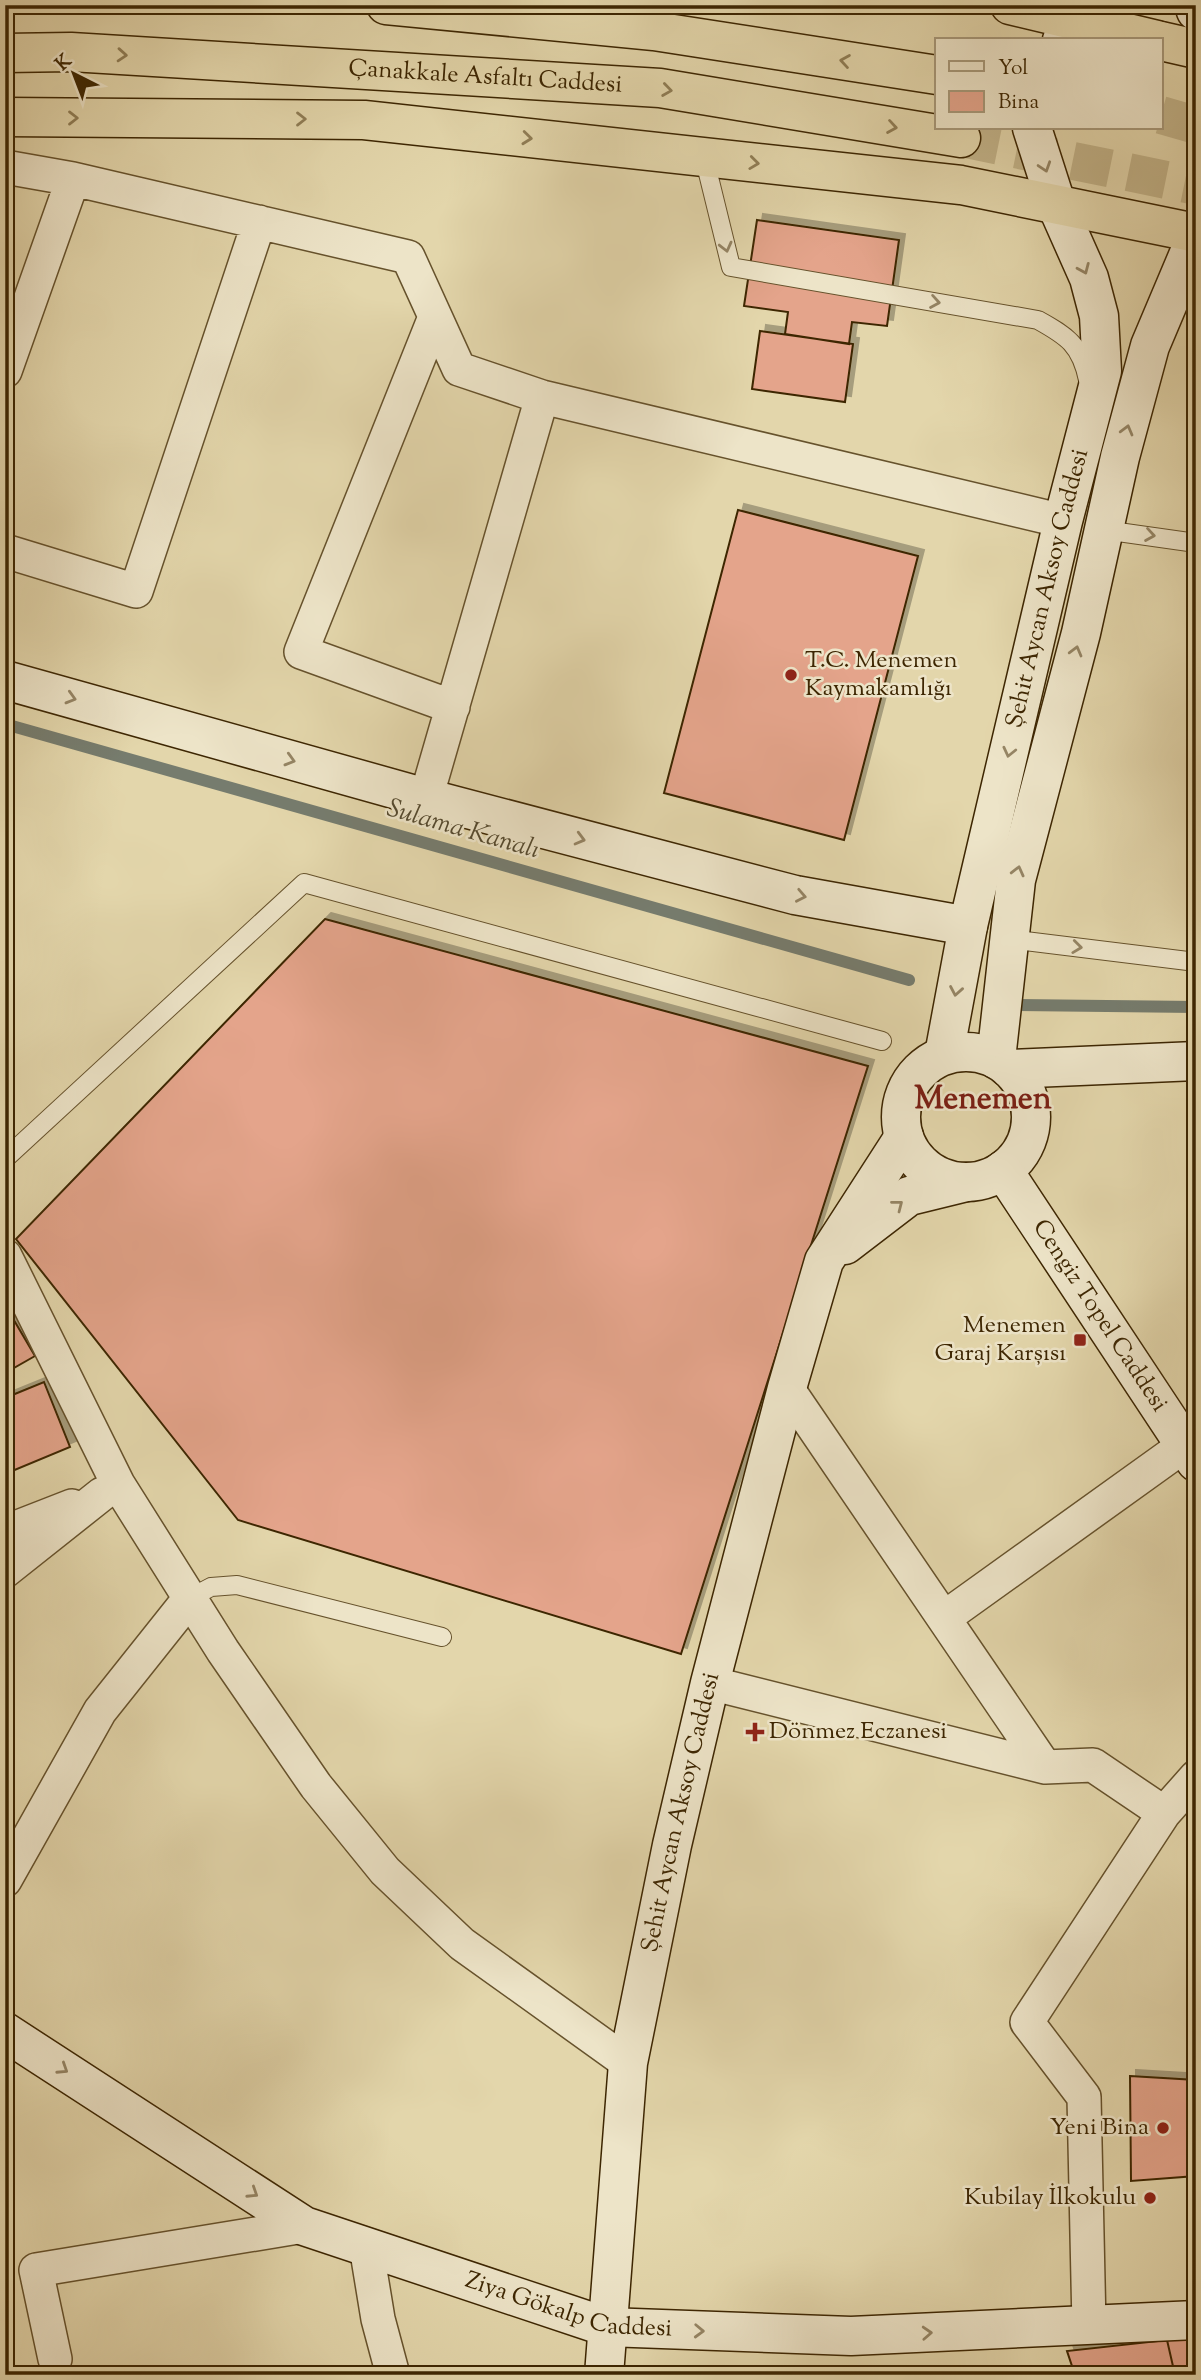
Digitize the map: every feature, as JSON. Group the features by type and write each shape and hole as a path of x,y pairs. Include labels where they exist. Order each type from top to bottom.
{"highway":[{"path":"386,5 654,31 935,75"},
{"path":"1010,5 1146,38"},
{"path":"1162,42 1196,49"},
{"name":"Çanakkale Asfaltı Caddesi","path":"5,53 71,52 660,88 961,138"},
{"path":"5,117 364,120 961,184 1196,235"}],"street":[{"path":"1194,5 1196,11"},
{"name":"Şehit Aycan Aksoy Caddesi","path":"944,1055 968,926 1063,521 1102,372 1099,316 1088,278 1057,206 1033,130"},
{"path":"5,167 73,179 408,257 459,369 542,397 1063,521"},
{"path":"5,371 73,179"},
{"path":"5,551 136,591 259,222"},
{"name":"Şehit Aycan Aksoy Caddesi","path":"1003,1064 1009,939 1016,880 1081,633 1120,457 1150,346 1196,235"},
{"path":"435,317 301,652 453,707"},
{"path":"426,798 542,397"},
{"path":"5,680 426,798 795,895 968,926"},
{"path":"824,1261 909,1196 986,1176 1017,1156 1027,1140 1029,1102 1022,1084 1003,1064 979,1053 944,1055 927,1065 912,1079 904,1097 901,1117 904,1137 913,1156 928,1170 947,1180 986,1176"},
{"path":"1003,1064 1196,1061"},
{"name":"Şehit Aycan Aksoy Caddesi","path":"604,2375 628,2063 710,1683 787,1388 824,1261 904,1137"},
{"name":"Cengiz Topel Caddesi","path":"986,1176 1190,1453"},
{"path":"5,1256 110,1489 190,1598 316,1786 385,1871 462,1944 628,2063"},
{"path":"787,1388 1045,1767"},
{"path":"944,1618 1190,1453"},
{"path":"5,1532 110,1489"},
{"path":"5,1571 110,1489"},
{"path":"5,1880 100,1711 190,1598"},
{"path":"710,1683 1045,1767 1093,1765 1164,1813"},
{"path":"1089,2326 1084,2097 1027,2022 1164,1813 1196,1777"},
{"name":"Ziya Gökalp Caddesi","path":"11,2042 304,2226 607,2328 851,2336 1196,2320"},
{"path":"55,2359 36,2270 304,2226"},
{"path":"366,2246 378,2319 393,2375"}],"lane":[{"path":"704,157 731,267 1038,320 1061,333 1077,348 1084,362 1093,405"},
{"path":"1104,530 1196,542"},
{"path":"5,1159 304,883 883,1041"},
{"path":"1009,939 1196,962"},
{"path":"190,1598 211,1587 237,1585 442,1637"}],"building":[{"path":"757,220 899,240 887,326 852,322 849,344 785,334 788,312 744,306"},
{"path":"760,331 853,344 845,402 752,389"},
{"name":"T.C. Menemen Kaymakamlığı","path":"738,510 918,556 844,840 664,793"},
{"path":"325,919 868,1066 681,1654 238,1520 16,1239"},
{"path":"5,1305 35,1356 5,1373"},
{"path":"44,1382 70,1447 5,1474 5,1398"},
{"name":"Yeni Bina","path":"1130,2076 1196,2080 1196,2176 1131,2181"},
{"path":"1196,2337 1196,2375 1175,2375 1167,2340"},
{"path":"1167,2340 1175,2375 1075,2375 1067,2351"}],"waterway":[{"name":"Sulama Kanalı","path":"5,724 909,980"},
{"path":"1018,1005 1196,1007"}],"tunnel":[{"path":"1162,115 1196,125"},
{"path":"961,138 1196,186"}],"place":[{"name":"T.C. Menemen Kaymakamlığı","path":"791,675"},
{"name":"Menemen Garaj Karşısı","path":"1080,1340"},
{"name":"Dönmez Eczanesi","path":"755,1732"},
{"name":"Yeni Bina","path":"1163,2128"},
{"name":"Kubilay İlkokulu","path":"1150,2198"}],"district":[{"name":"Menemen","path":"983,1100"}]}
